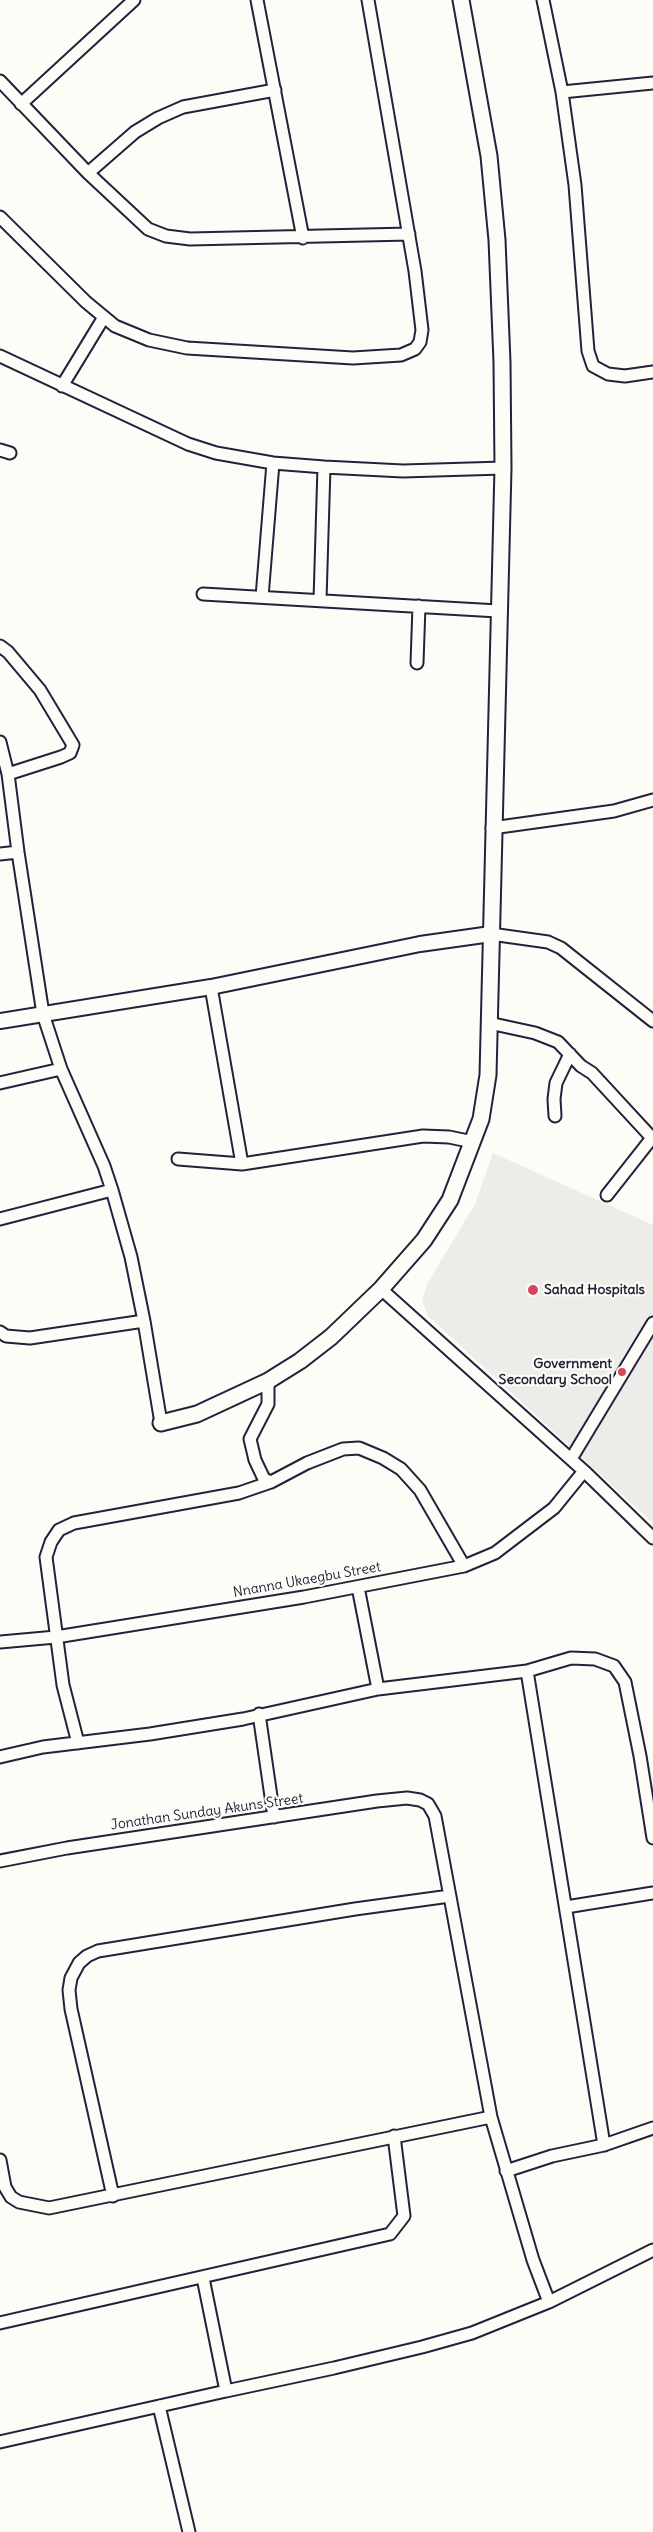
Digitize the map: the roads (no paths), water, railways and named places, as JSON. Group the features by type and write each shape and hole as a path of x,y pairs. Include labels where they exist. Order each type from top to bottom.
{"main road":[{"path":"161,1423 196,1414 268,1381 300,1361 331,1336 381,1289 424,1240 450,1200 480,1119 488,1075 492,828 503,468 502,362 496,232 489,156 461,0"}],"street":[{"path":"21,104 134,0"},
{"path":"257,0 302,238"},
{"path":"0,217 104,318 115,326 148,340 188,348 353,358 401,355 415,349 420,342 422,330 409,234 368,0"},
{"path":"544,0 562,92 575,185 588,350 593,366 608,374 625,376 653,372"},
{"path":"0,81 88,173 148,229 166,236 190,239 302,238 409,234"},
{"path":"562,92 653,82"},
{"path":"88,173 135,132 158,118 183,107 275,90"},
{"path":"62,386 104,318"},
{"path":"0,356 188,444 216,453 273,463 324,467 403,471 503,468"},
{"path":"262,597 273,463"},
{"path":"320,600 324,467"},
{"path":"202,594 498,611"},
{"path":"417,663 419,606"},
{"path":"0,646 8,652 40,690 73,746 70,753 61,757 8,774"},
{"path":"0,742 8,774 43,1014 61,1069 104,1166 112,1190 131,1257 161,1423"},
{"path":"492,828 614,811 653,800"},
{"path":"0,854 18,852"},
{"path":"0,1021 211,986 420,944 491,934 548,942 561,948 653,1021"},
{"path":"211,986 242,1164"},
{"path":"489,1023 535,1033 558,1042 581,1066 592,1073 653,1139 608,1195"},
{"path":"555,1116 554,1099 556,1083 570,1054"},
{"path":"0,1083 61,1069"},
{"path":"178,1159 242,1164 423,1136 449,1137 473,1142"},
{"path":"0,1219 112,1190"},
{"path":"381,1289 571,1459 653,1538"},
{"path":"0,1332 6,1336 30,1338 144,1321"},
{"path":"571,1459 653,1324"},
{"path":"268,1381 268,1404 250,1439 255,1460 264,1480 271,1482"},
{"path":"78,1744 63,1685 46,1557 51,1542 59,1530 74,1523 239,1493 271,1482 307,1463 343,1449 359,1448 383,1458 401,1469 420,1490 464,1566"},
{"name":"Nnanna Ukaegbu Street","path":"0,1642 56,1637 358,1587 464,1566 495,1553 554,1508 584,1471"},
{"path":"358,1587 378,1689"},
{"path":"0,1757 43,1747 78,1744 243,1719 378,1689 527,1671 571,1658 595,1659 614,1666 625,1682 648,1778 653,1838"},
{"path":"527,1671 566,1907 580,2007 604,2145"},
{"path":"259,1714 274,1817"},
{"name":"Jonathan Sunday Akuns Street","path":"0,1861 68,1848 407,1798 420,1800 428,1804 435,1816 450,1896"},
{"path":"566,1907 653,1893"},
{"path":"113,2196 71,2009 69,1990 79,1963 87,1956 98,1951 355,1909 450,1896 491,2117 533,2260 550,2302"},
{"path":"0,2160 5,2187 11,2197 19,2202 49,2208 491,2117"},
{"path":"506,2171 552,2156 604,2145 653,2128"},
{"path":"0,2323 390,2234 404,2216 394,2136"},
{"path":"0,2442 226,2390 326,2370 472,2333 550,2302 653,2250"},
{"path":"203,2278 226,2390"},
{"path":"159,2406 189,2532"}],"place":[{"name":"Sahad Hospitals","path":"533,1290"},
{"name":"Government Secondary School","path":"622,1372"}]}
